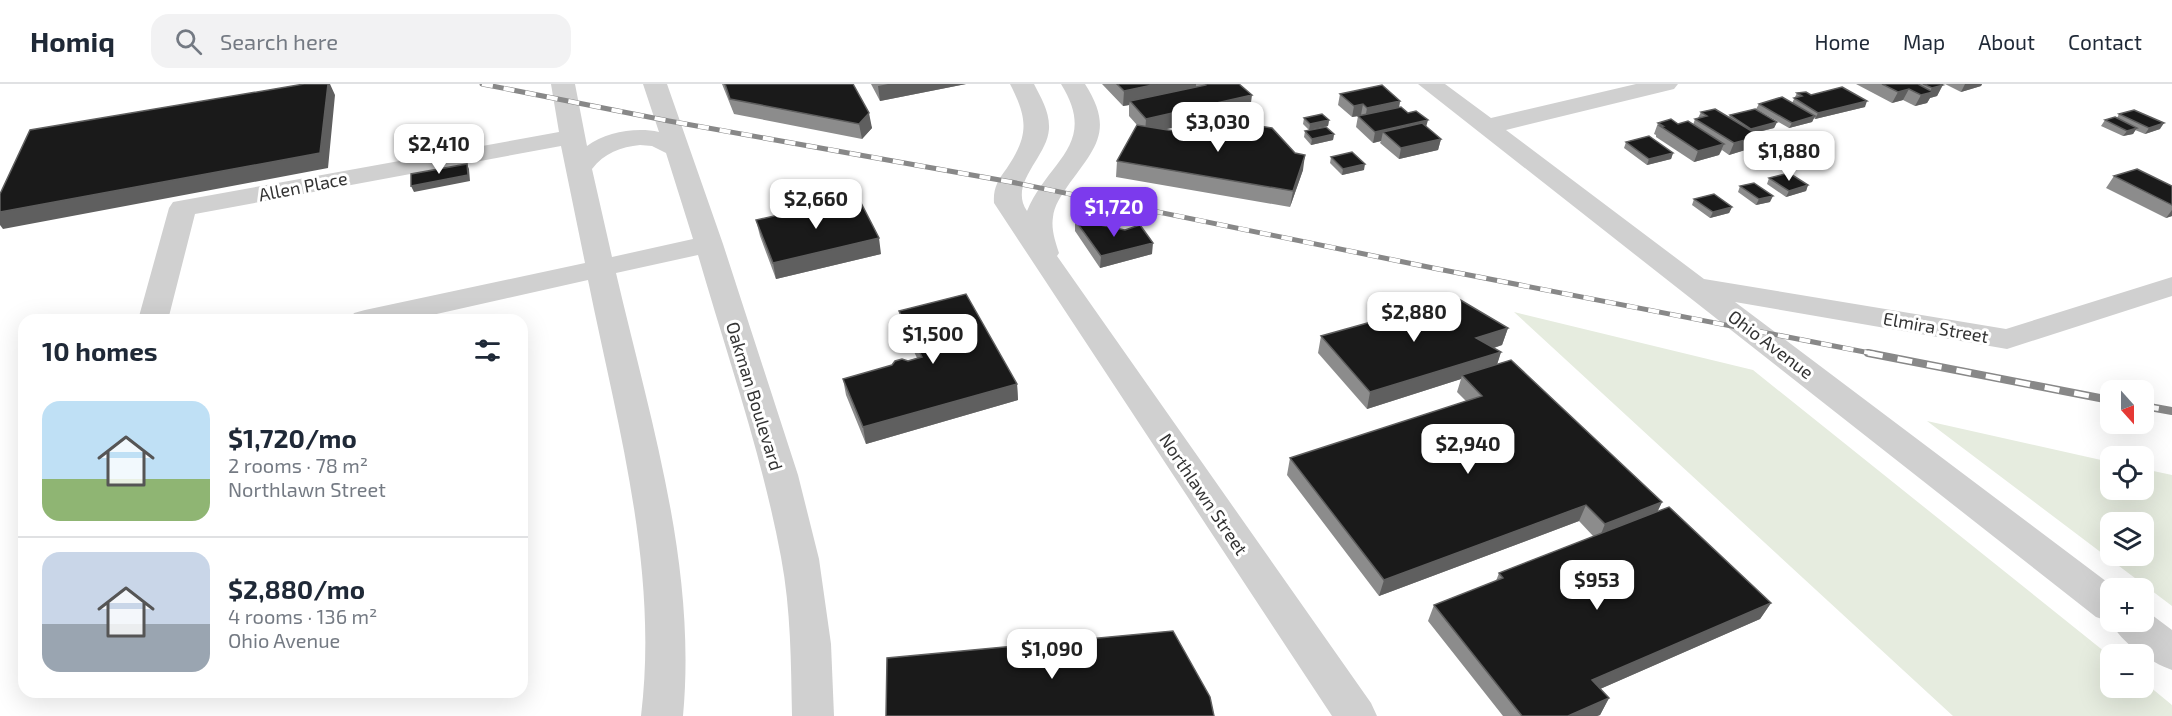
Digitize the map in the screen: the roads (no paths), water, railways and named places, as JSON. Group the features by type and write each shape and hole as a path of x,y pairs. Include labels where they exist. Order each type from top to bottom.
{"street":[{"path":"563,84 657,530 664,578 667,631 662,716"},
{"name":"Oakman Boulevard","path":"656,84 780,475 800,559 811,644 813,716"},
{"name":"Northlawn Street","path":"1022,84 1030,96 1038,117 1037,136 1031,153 1007,189 1006,197 1052,271 1356,716"},
{"name":"Northlawn Street","path":"1052,271 1039,230 1041,208 1084,146 1089,121 1088,111 1073,84"},
{"name":"Ohio Avenue","path":"1430,84 2100,598"},
{"path":"1486,127 1666,84"},
{"path":"576,152 584,160 600,148 638,138 663,140 678,150"},
{"name":"Allen Place","path":"155,314 183,208 576,152"},
{"path":"1031,153 1075,159"},
{"path":"392,314 708,244"},
{"name":"Elmira Street","path":"1695,286 2007,339 2172,286"},
{"path":"2144,632 2172,653"}],"railway":[{"path":"482,84 669,121 1011,182 1438,269 1875,354"},
{"path":"1868,353 2100,398"},
{"path":"2154,408 2172,411"}]}
